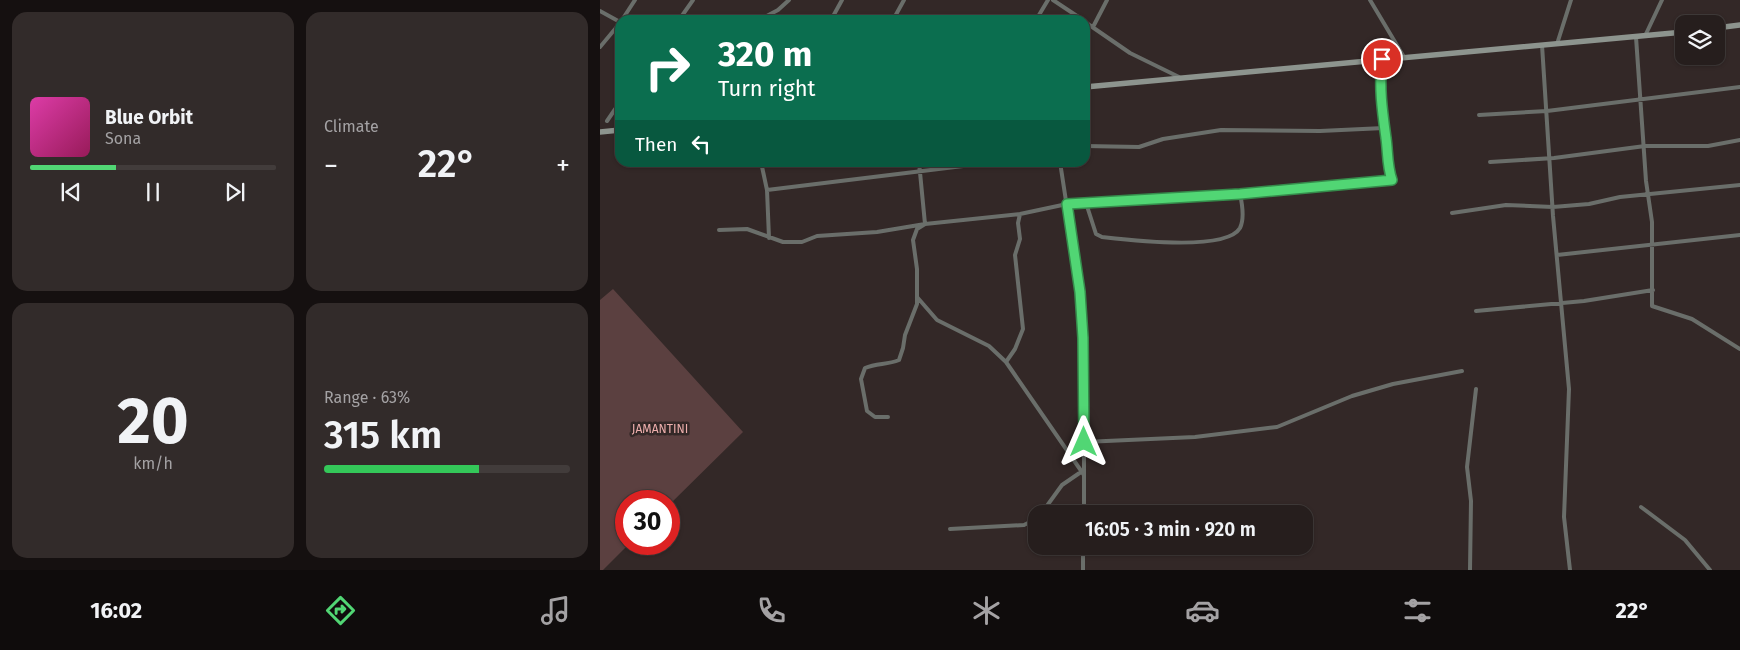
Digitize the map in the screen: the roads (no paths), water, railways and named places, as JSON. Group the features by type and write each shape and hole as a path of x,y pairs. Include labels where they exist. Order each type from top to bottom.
{"street":[{"path":"625,15 635,0"},
{"path":"683,15 693,0"},
{"path":"768,15 778,10 789,0"},
{"path":"834,15 842,0"},
{"path":"896,15 904,0"},
{"path":"1039,15 1048,0"},
{"path":"1053,0 1075,15"},
{"path":"1093,27 1107,0"},
{"path":"1370,0 1404,57"},
{"path":"1557,44 1571,0"},
{"path":"1645,37 1662,0"},
{"path":"600,11 615,19"},
{"path":"1090,25 1130,52 1181,78"},
{"path":"1725,27 1740,25"},
{"path":"600,48 615,29"},
{"path":"1090,87 1675,33"},
{"path":"1636,37 1653,243 1652,306 1692,319 1740,349"},
{"path":"1542,45 1549,158 1568,389 1564,517 1570,570"},
{"path":"719,230 747,229 783,242 802,242 817,236 877,232 925,224 1020,214 1067,204 1240,194 1392,180 1388,166 1380,100 1382,59"},
{"path":"1479,115 1547,112 1740,87"},
{"path":"607,121 615,109"},
{"path":"1090,146 1139,147 1163,139 1221,130 1320,131 1384,128"},
{"path":"600,132 615,130"},
{"path":"1490,162 1549,158 1645,146 1708,146 1740,140"},
{"path":"763,167 769,238"},
{"path":"766,190 919,170 960,167"},
{"path":"1061,167 1080,292 1083,336 1084,505"},
{"path":"919,170 925,224"},
{"path":"1452,213 1506,205 1553,206 1589,204 1620,198 1740,185"},
{"path":"1086,203 1096,234 1102,237 1146,241 1213,241 1230,238 1241,227 1243,209 1240,194"},
{"path":"1006,362 1015,349 1023,329 1015,255 1020,239 1018,223 1020,214"},
{"path":"888,417 875,417 867,411 861,379 865,368 876,363 889,364 899,360 903,348 904,335 917,304 913,240 917,229 925,224"},
{"path":"1557,255 1740,235"},
{"path":"1476,311 1561,303 1653,290"},
{"path":"917,297 937,320 989,346 1006,362 1083,473"},
{"path":"1084,442 1195,437 1277,427 1352,396 1393,384 1462,370"},
{"path":"1470,570 1471,501 1467,467 1476,389"},
{"path":"1047,505 1062,484 1083,473"},
{"path":"1641,507 1686,540 1710,570"},
{"path":"950,529 1024,525 1028,523"},
{"path":"1083,555 1083,570"}],"park label":[{"name":"JAMANTINI","path":"660,429"}]}
